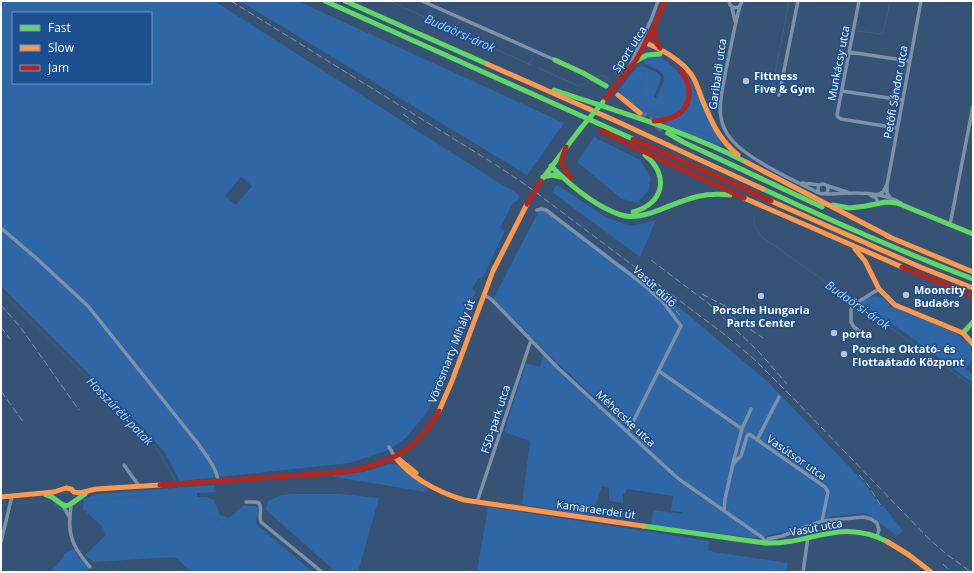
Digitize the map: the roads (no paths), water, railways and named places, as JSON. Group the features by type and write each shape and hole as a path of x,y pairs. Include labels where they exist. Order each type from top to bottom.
{"main road":[{"path":"325,1 905,260 973,288"},
{"path":"345,1 520,80 616,121 804,208 936,265 973,279"},
{"name":"Sport utca","path":"527,204 542,179 566,147 636,61 654,29 664,2"},
{"path":"654,29 656,43 663,54"},
{"path":"520,80 660,121 672,119 682,111 688,100 690,87 684,73 679,67 646,42"},
{"path":"636,61 646,54 653,53 663,54 681,64 691,75 714,129 720,138 732,151 755,167"},
{"path":"555,60 606,86"},
{"path":"618,95 639,115 697,139 755,167 890,237"},
{"path":"583,117 589,124 629,145 751,202 854,248 973,296"},
{"path":"668,133 683,142 797,196 973,272"},
{"path":"542,179 552,175 568,178 616,209 634,212 645,208 652,204 659,192 661,184 659,172 655,164 650,159 629,145"},
{"path":"566,147 561,161 568,178"},
{"path":"552,166 598,203 614,212 627,216 649,214 686,198 703,194 724,194 751,202"},
{"path":"814,198 842,208 892,202 908,207 973,234"},
{"name":"Vörösmarty Mihály út","path":"100,490 345,472 378,464 406,451 426,430 441,407 505,245 527,204"},
{"path":"854,248 865,261 884,296 895,305 963,333 973,344"},
{"path":"963,333 973,322"},
{"path":"406,451 404,459 409,467"},
{"name":"Kamaraerdei út","path":"395,457 409,467 427,484"},
{"name":"Kamaraerdei út","path":"395,457 399,463 427,484 449,495 477,502 727,539 764,543"},
{"path":"1,497 39,494 59,491 64,488 80,493 100,490"},
{"path":"39,494 50,495 57,499 63,506 73,502 85,494 100,490"},
{"path":"57,499 59,491"},
{"path":"73,502 74,492"},
{"name":"Vasút utca","path":"764,543 784,542 839,531 860,532 877,536 896,545 931,572"}],"street":[{"path":"422,1 555,60"},
{"path":"628,71 658,1"},
{"name":"Garibaldi utca","path":"729,1 732,7 735,24"},
{"name":"Garibaldi utca","path":"742,1 735,24 721,101 721,116 723,124 731,139 741,149 768,166 820,193"},
{"path":"779,95 798,1"},
{"name":"Munkácsy utca","path":"859,1 838,117 897,128"},
{"name":"Petőfi Sándor utca","path":"890,197 887,193 887,185 921,1"},
{"path":"732,7 736,8 740,6"},
{"path":"849,52 909,61"},
{"path":"842,91 902,100"},
{"path":"950,225 973,106"},
{"name":"Garibaldi utca","path":"799,182 820,185"},
{"path":"858,194 825,184 820,185 818,189 822,194 826,194 858,194 867,194 890,197 908,207"},
{"path":"877,195 883,192 887,185"},
{"path":"826,194 828,186"},
{"path":"867,194 876,198 878,203"},
{"name":"Vasút dűlő","path":"537,210 546,210 644,285 663,302 681,326 628,432"},
{"path":"1,228 88,306 199,445 214,470 218,482"},
{"path":"868,338 854,327 851,322 851,310 853,305 858,301 879,289"},
{"name":"Méhecske utca","path":"484,295 491,299 558,368 684,482 763,538 764,543"},
{"name":"FSD-park utca","path":"477,502 530,343"},
{"path":"659,371 742,429"},
{"path":"757,440 779,397"},
{"path":"724,511 725,499 742,429 752,409"},
{"name":"Vasútsor utca","path":"733,464 741,456 749,434 825,487 828,492 822,521"},
{"path":"389,447 395,457"},
{"path":"124,465 140,487"},
{"path":"1,542 12,496"},
{"path":"63,506 70,518 73,502"},
{"path":"246,502 259,503 261,507 259,518 261,522 322,572"},
{"path":"764,543 768,539 782,536 822,521 852,517 868,518 873,520 878,525 879,530 877,536"},
{"path":"70,518 69,529 73,544 90,567"},
{"path":"803,572 808,537"}],"waterway":[{"name":"Budaörsi-árok","path":"389,1 531,65"},
{"path":"780,48 789,1"},
{"path":"856,31 883,34 890,1"},
{"path":"454,31 458,22"},
{"path":"491,48 493,38"},
{"path":"771,94 779,53"},
{"name":"Budaörsi-árok","path":"529,64 533,58"},
{"name":"Budaörsi-árok","path":"538,68 579,86 589,82"},
{"name":"Budaörsi-árok","path":"593,74 596,77 602,75 609,79"},
{"path":"641,93 644,74"},
{"name":"Budaörsi-árok","path":"627,92 648,109 665,117"},
{"name":"Budaörsi-árok","path":"679,123 714,138"},
{"name":"Budaörsi-árok","path":"759,156 760,151"},
{"name":"Budaörsi-árok","path":"754,216 754,222 762,237 973,386"},
{"name":"Hosszúréti-patak","path":"1,292 131,420 155,446 176,481"},
{"name":"Hosszúréti-patak","path":"179,486 210,517 219,523 227,534 264,572"},
{"path":"77,507 83,503 93,500 178,493 182,491"},
{"path":"15,504 50,501"},
{"path":"53,501 57,507 63,511"},
{"path":"1,506 5,505"}],"tunnel":[{"path":"640,113 668,133"}],"railway":[{"path":"231,1 526,185 724,334 753,358 927,537 945,553 971,572"},
{"path":"403,114 419,126"},
{"path":"651,260 709,304 759,352 787,384"},
{"path":"648,282 680,315"},
{"path":"702,294 727,307"},
{"path":"1,305 21,328 79,410"},
{"path":"717,307 763,338"},
{"path":"1,327 10,339"},
{"path":"1,391 24,423"},
{"path":"859,475 868,485 881,506"},
{"path":"943,564 951,572"}],"place":[{"name":"Fittness Five & Gym","path":"746,81"},
{"name":"Mooncity Budaörs","path":"906,295"},
{"name":"Porsche Hungaria Parts Center","path":"761,296"},
{"name":"porta","path":"834,333"},
{"name":"Porsche Oktató- és Flottaátadó Központ","path":"844,354"}]}
